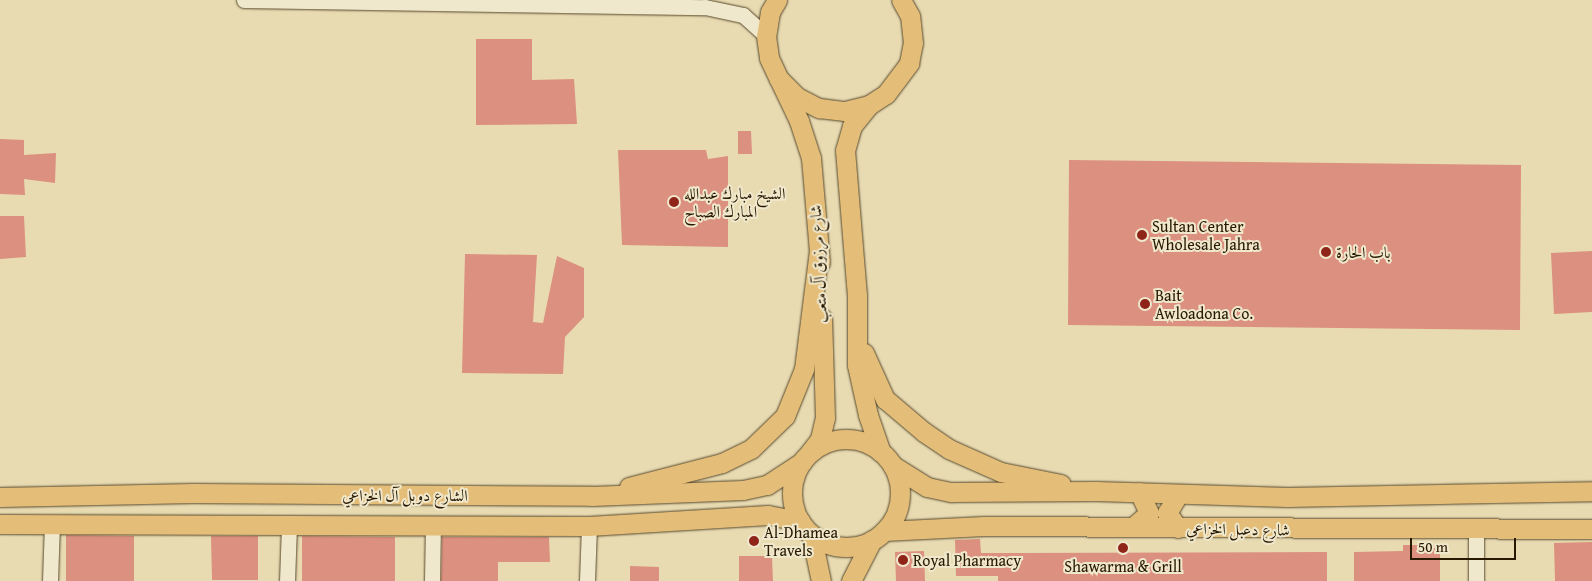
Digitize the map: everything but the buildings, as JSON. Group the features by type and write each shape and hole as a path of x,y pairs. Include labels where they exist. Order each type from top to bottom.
{"main road":[{"path":"766,36 777,0"},
{"path":"851,581 898,506 898,478 887,459 862,395 845,150 852,126 869,105 900,80 909,62 913,43 910,16 901,0"},
{"name":"شارع مرزوق آل متعب","path":"766,36 769,58 799,121 810,158 819,250 825,418 820,439 806,457"},
{"path":"779,79 797,97 820,108 845,111 869,105"},
{"path":"592,496 722,463 769,434 785,416 804,369 819,250"},
{"path":"856,321 874,381 886,399 924,432 949,449 1001,472 1096,491"},
{"path":"821,581 806,527 792,497 806,457 823,444 846,439 868,444 887,459"},
{"name":"الشارع دوبل آل الخزاعي","path":"0,497 193,493 592,496 743,490 767,485 806,457"},
{"name":"شارع دعبل الخزاعي","path":"887,459 940,491 1096,491 1287,498 1592,491"},
{"path":"1133,527 1149,514 1140,492"},
{"path":"192,526 182,507 193,493"},
{"path":"149,494 157,512 149,526"},
{"path":"1178,495 1167,513 1168,520 1178,528"},
{"name":"الشارع دوبل آل الخزاعي","path":"0,524 589,526 768,515 806,527"},
{"name":"شارع دعبل الخزاعي","path":"878,536 984,526 1476,530 1592,529"},
{"path":"806,527 847,547 878,536"}],"street":[{"path":"244,0 705,7 743,15 766,36"},
{"path":"50,581 52,525"},
{"path":"287,581 289,526"},
{"path":"432,581 433,526"},
{"path":"587,581 589,526"},
{"path":"1476,530 1476,581"}],"place":[{"name":"الشيخ مبارك عبدالله المبارك الصباح","path":"674,202"},
{"name":"Sultan Center Wholesale Jahra","path":"1142,235"},
{"name":"باب الحارة","path":"1326,252"},
{"name":"Bait Awloadona Co.","path":"1145,304"},
{"name":"Al-Dhamea Travels","path":"754,541"},
{"name":"Shawarma & Grill","path":"1123,548"},
{"name":"Royal Pharmacy","path":"903,560"}]}
